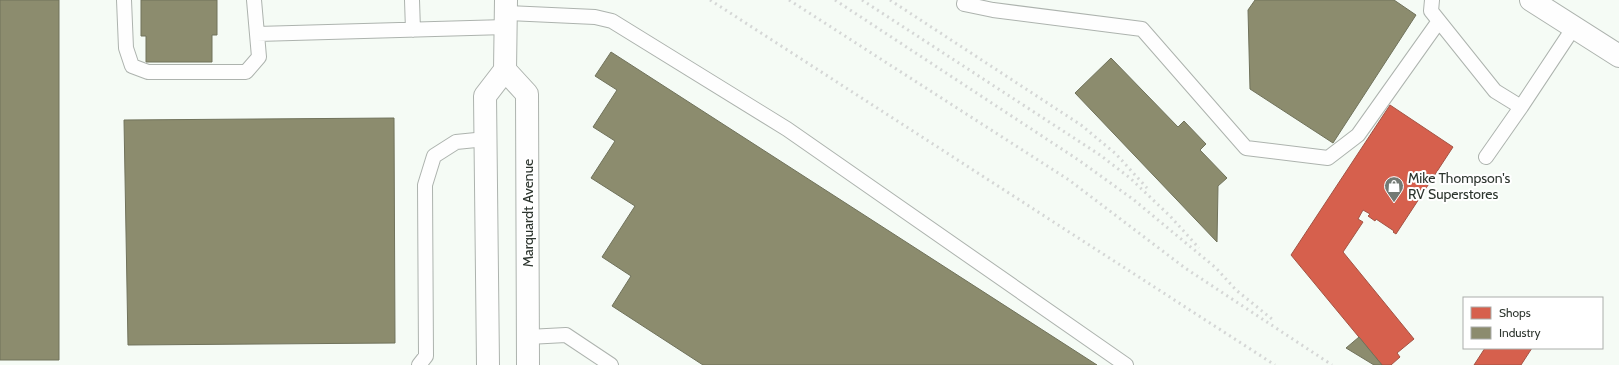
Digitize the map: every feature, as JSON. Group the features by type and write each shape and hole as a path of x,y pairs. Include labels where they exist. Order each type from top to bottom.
{"main road":[{"path":"1532,0 1619,56"},
{"path":"488,365 485,96 505,70 506,13"},
{"name":"Marquardt Avenue","path":"505,70 527,94 528,365"}],"lane":[{"path":"124,0 126,48 132,66 148,72 246,72 259,57 254,0"},
{"path":"412,0 413,30"},
{"path":"965,0 964,4 993,10 1142,28 1246,148 1328,158 1358,134 1439,21"},
{"path":"1432,0 1431,11 1495,91 1522,107"},
{"path":"257,34 413,30 506,13 595,17 612,21 787,129 1126,365"},
{"path":"1486,157 1522,107 1574,27"},
{"path":"419,365 426,356 425,185 434,156 456,142 486,139"},
{"path":"528,337 566,335 611,365"}],"building: Shops":[{"path":"1390,105 1453,147 1396,234 1376,219 1375,221 1368,216 1370,214 1363,210 1358,219 1363,222 1343,252 1414,339 1397,353 1400,357 1391,365 1382,365 1291,255"},
{"path":"1484,349 1531,349 1521,365 1474,365"}],"building: Industry":[{"path":"0,0 59,0 59,360 0,360"},
{"path":"141,0 217,0 217,35 212,35 212,62 146,62 146,36 141,36"},
{"path":"1255,0 1394,0 1416,15 1333,143 1250,89 1248,10"},
{"path":"611,52 1097,365 703,365 612,306 631,276 602,257 635,206 591,178 615,141 593,127 617,90 595,76"},
{"path":"1111,58 1178,127 1184,121 1206,144 1200,150 1227,178 1218,186 1217,242 1075,93"},
{"path":"394,118 395,343 128,345 124,120"},
{"path":"1359,337 1382,365 1374,365 1346,348"}],"railway":[{"path":"710,0 1275,365"},
{"path":"789,0 1069,180 1185,268 1332,365"},
{"path":"835,0 1080,161 1134,200 1216,268 1236,290 1272,319"},
{"path":"862,0 1100,155 1130,178 1170,216 1199,248"},
{"path":"890,0 1081,125 1116,154 1147,188"}],"place":[{"name":"Mike Thompson's RV Superstores","path":"1394,203"}]}
